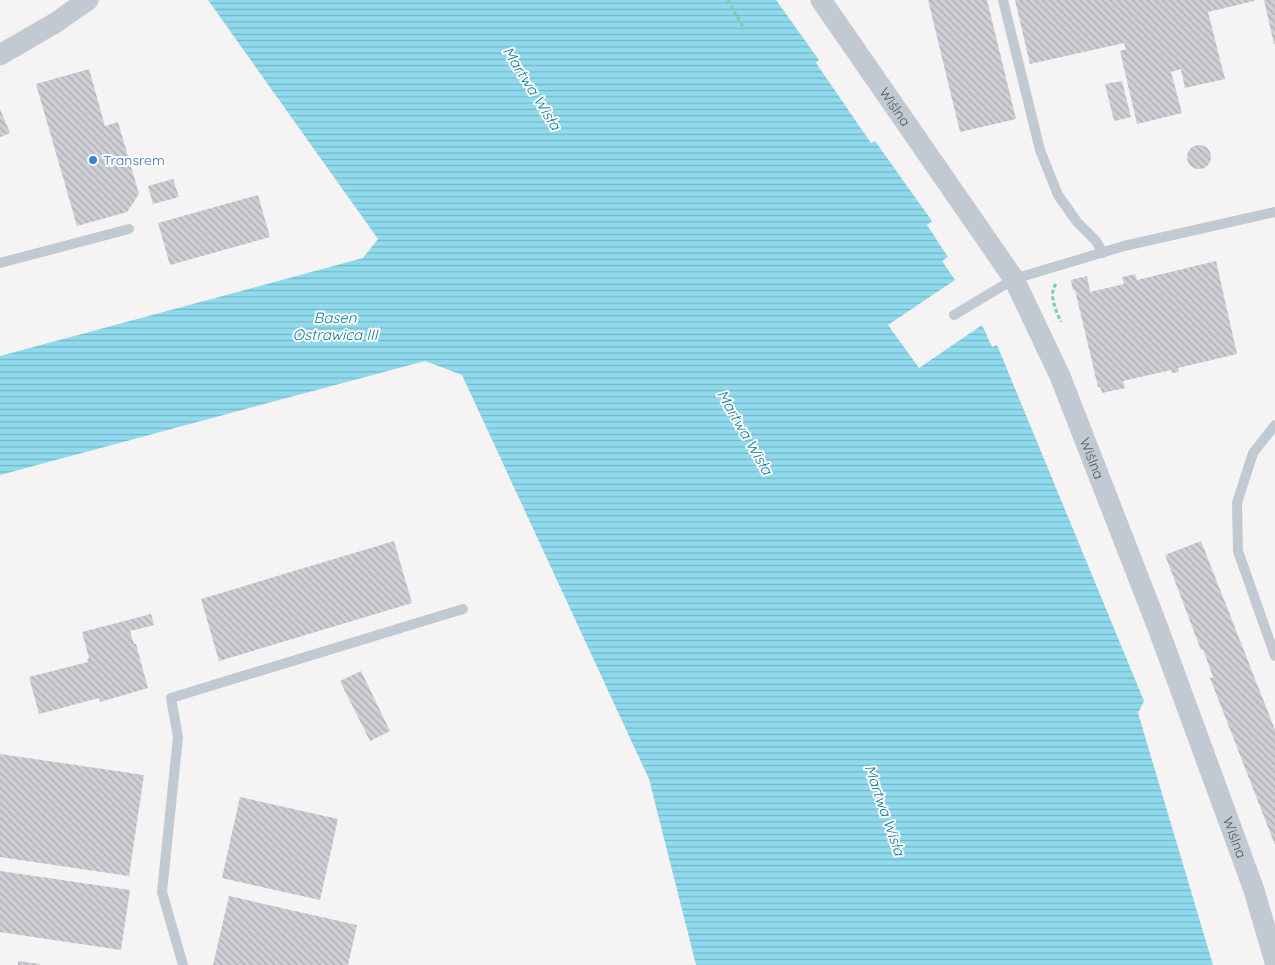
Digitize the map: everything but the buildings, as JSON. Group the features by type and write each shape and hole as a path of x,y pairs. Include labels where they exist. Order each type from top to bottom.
{"street":[{"path":"1,52 55,23 88,0"},
{"name":"Wiślna","path":"821,0 1014,279 1060,376 1158,628 1254,890 1275,962"}],"lane":[{"path":"1002,0 1040,150 1058,195 1077,222 1096,241 1103,253"},
{"path":"954,315 1014,279 1103,253 1273,213 1275,225"},
{"path":"0,263 129,229"},
{"path":"1275,425 1253,453 1237,503 1238,551 1275,656"},
{"path":"182,965 162,892 178,737 170,698 463,609"}],"path":[{"path":"728,0 744,29"}],"water":[{"path":"208,0 776,0 819,60 816,63 871,143 875,141 932,221 927,225 948,257 942,261 955,280 888,325 919,368 982,325 992,347 997,345 1144,701 1138,713 1213,965 696,965 649,779 462,375 425,361 0,475 0,356 363,258 378,239"}],"place":[{"name":"Transrem","path":"93,160"}],"water label":[{"name":"Martwa Wisła","path":"532,88"},
{"name":"Basen Ostrawica III","path":"335,326"},
{"name":"Martwa Wisła","path":"745,432"},
{"name":"Martwa Wisła","path":"885,810"}]}
